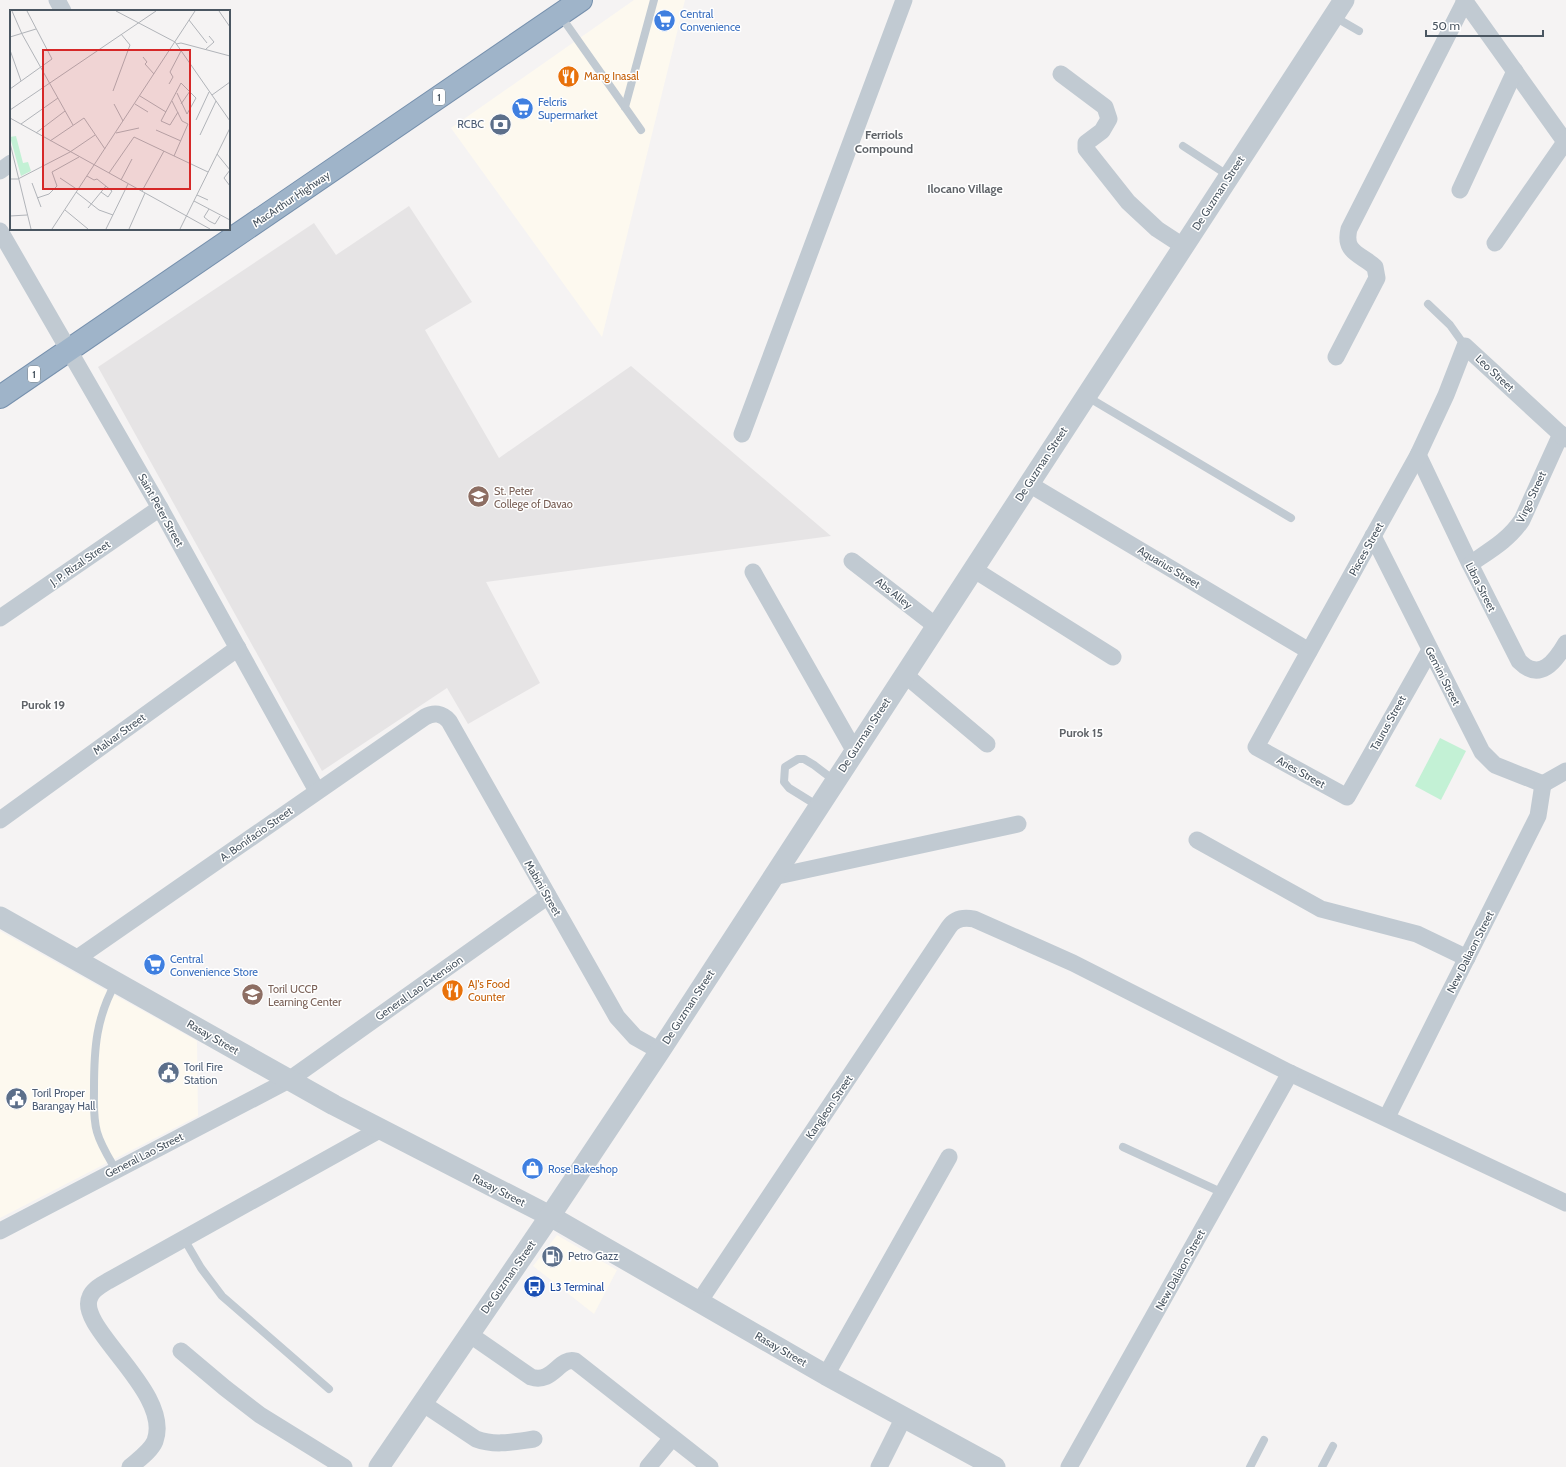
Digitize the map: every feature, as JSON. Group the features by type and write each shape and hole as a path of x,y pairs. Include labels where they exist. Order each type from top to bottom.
{"highway":[{"name":"MacArthur Highway","path":"0,397 581,0"}],"street":[{"path":"57,0 62,10"},
{"path":"742,434 904,0"},
{"path":"1336,357 1377,278 1375,268 1349,247 1347,241 1349,229 1465,1 1566,142 1496,243"},
{"name":"De Guzman Street","path":"379,1467 550,1216 660,1051 854,750 1029,484 1338,8"},
{"path":"1460,190 1515,71"},
{"path":"1061,74 1105,107 1109,119 1102,131 1086,143 1086,149 1128,202 1156,229 1183,246"},
{"path":"0,171 10,164"},
{"name":"Saint Peter Street","path":"0,231 160,508 317,791"},
{"name":"Leo Street","path":"1465,346 1563,436"},
{"name":"Pisces Street","path":"1256,747 1418,455 1446,395 1465,346"},
{"name":"Virgo Street","path":"1470,564 1496,547 1515,531 1522,520 1563,436"},
{"name":"Libra Street","path":"1418,455 1470,564 1519,661 1525,668 1534,670 1544,669 1552,663 1566,643"},
{"name":"Aquarius Street","path":"1029,484 1309,651"},
{"name":"J. P. Rizal Street","path":"0,618 160,508"},
{"name":"Gemini Street","path":"1373,536 1482,752 1487,759 1505,770 1543,784"},
{"name":"Abs Alley","path":"852,560 936,626"},
{"path":"973,569 1113,657"},
{"path":"753,572 854,750"},
{"name":"Malvar Street","path":"0,820 238,648"},
{"name":"Taurus Street","path":"1347,797 1430,650"},
{"path":"904,674 987,744"},
{"name":"A. Bonifacio Street","path":"76,960 425,717 439,714"},
{"name":"Mabini Street","path":"439,714 443,715 449,721 617,1017 635,1037 660,1051"},
{"name":"Aries Street","path":"1256,747 1347,797"},
{"path":"1543,784 1566,771"},
{"name":"New Daliaon Street","path":"1387,1117 1538,816 1543,784"},
{"path":"773,876 1018,824"},
{"path":"1197,840 1321,909 1417,934 1467,958"},
{"name":"General Lao Extension","path":"289,1080 548,896"},
{"name":"Rasay Street","path":"0,918 289,1080 550,1216 826,1375 995,1467"},
{"name":"Kangleon Street","path":"699,1302 952,923 962,918 974,919 1073,963 1290,1073"},
{"path":"1290,1073 1387,1117 1566,1203"},
{"name":"New Daliaon Street","path":"1069,1467 1290,1073"},
{"name":"General Lao Street","path":"0,1231 289,1080"},
{"path":"130,1467 154,1442 157,1433 154,1412 141,1384 94,1322 88,1306 89,1298 108,1281 381,1129"},
{"path":"826,1375 949,1157"},
{"path":"469,1334 531,1377 537,1379 551,1374 566,1362 575,1360 710,1467"},
{"path":"181,1351 260,1415 344,1467"},
{"path":"422,1403 476,1439 485,1442 508,1443 534,1439"},
{"path":"879,1467 904,1417"},
{"path":"648,1467 672,1438"}],"lane":[{"path":"625,107 654,0"},
{"path":"1338,8 1359,31"},
{"path":"560,14 641,130"},
{"path":"1183,146 1229,176"},
{"name":"Leo Street","path":"1428,304 1450,325 1465,346"},
{"path":"1085,396 1290,518"},
{"path":"818,806 789,788 784,782 785,768 798,759 804,760 835,781"},
{"path":"116,982 107,998 100,1016 94,1054 94,1120 101,1144 116,1170"},
{"path":"1123,1147 1223,1193"},
{"path":"184,1239 201,1268 222,1296 329,1390"},
{"path":"1250,1467 1264,1440"},
{"path":"1322,1467 1333,1446"}],"shaded area":[{"path":"634,0 685,0 602,337 451,128"},
{"name":"St. Peter College of Davao","path":"409,206 472,302 425,330 499,458 631,366 831,536 486,582 540,683 468,724 447,688 322,771 98,367 314,223 336,255"},
{"path":"0,931 197,1041 198,1116 0,1218"},
{"path":"557,1235 617,1270 594,1314 533,1266"}],"green space":[{"path":"1440,738 1466,751 1441,800 1415,786"}],"place":[{"name":"Central Convenience","path":"664,20"},
{"name":"Mang Inasal","path":"568,76"},
{"name":"Felcris Supermarket","path":"523,108"},
{"name":"RCBC","path":"500,124"},
{"name":"St. Peter College of Davao","path":"478,497"},
{"name":"Central Convenience Store","path":"155,965"},
{"name":"AJ's Food Counter","path":"453,990"},
{"name":"Toril UCCP Learning Center","path":"252,995"},
{"name":"Toril Fire Station","path":"168,1073"},
{"name":"Toril Proper Barangay Hall","path":"17,1099"},
{"name":"Rose Bakeshop","path":"532,1169"},
{"name":"Petro Gazz","path":"552,1256"},
{"name":"L3 Terminal","path":"534,1287"}],"district":[{"name":"Ferriols Compound","path":"884,141"},
{"name":"Ilocano Village","path":"965,188"},
{"name":"Purok 19","path":"43,704"},
{"name":"Purok 15","path":"1081,732"}]}
